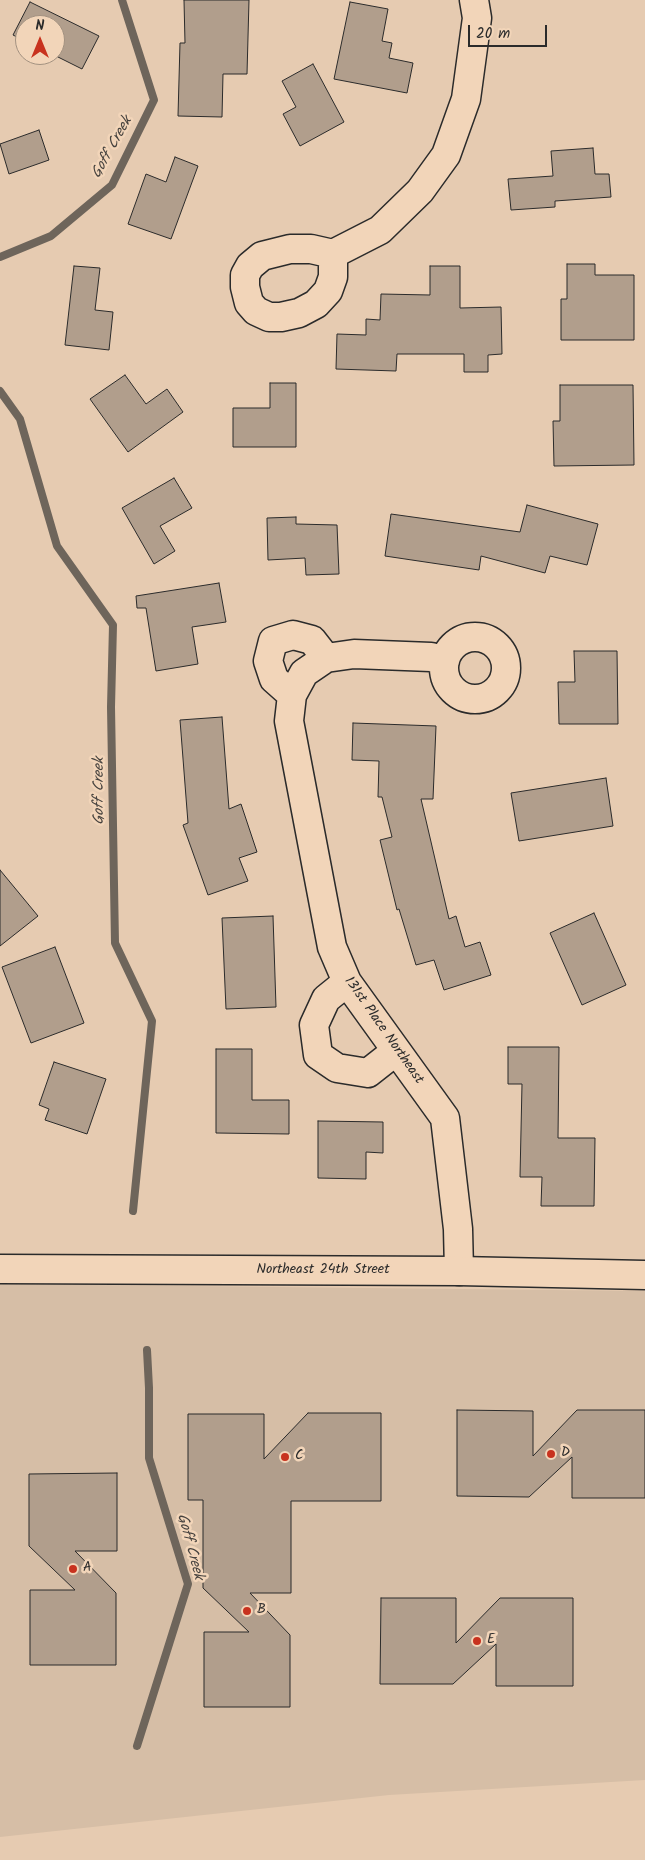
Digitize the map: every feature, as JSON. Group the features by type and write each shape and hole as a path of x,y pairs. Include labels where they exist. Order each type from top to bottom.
{"street":[{"path":"333,254 380,230 420,191 446,155 466,99 477,18 474,0"},
{"name":"131st Place Northeast","path":"445,661 432,657 354,654 307,675 289,722 332,947 347,982 445,1118 458,1229 459,1271"},
{"path":"347,982 326,999 314,1025 318,1055 337,1068 368,1074 396,1051"},
{"name":"Northeast 24th Street","path":"0,1268 459,1271 645,1275"}],"shaded area":[{"path":"0,1284 645,1291 645,1780 389,1795 0,1837"}],"building":[{"path":"184,0 249,0 247,74 223,74 222,117 178,116 180,43 185,43"},
{"path":"30,2 56,15 23,15"},
{"path":"350,2 388,9 382,41 392,43 389,58 413,63 407,93 334,79"},
{"path":"65,19 99,36 82,69 65,60"},
{"path":"313,64 344,122 300,146 283,114 296,107 282,81"},
{"path":"39,130 49,160 9,174 0,144"},
{"path":"593,148 595,174 609,174 611,197 555,201 555,207 511,210 508,179 553,176 551,151"},
{"path":"175,157 198,166 171,239 128,224 146,174 166,182"},
{"path":"567,264 595,264 595,275 634,275 634,340 561,340 561,299 567,299"},
{"path":"74,266 100,268 95,310 113,312 109,350 65,345"},
{"path":"430,266 460,266 460,308 501,307 502,354 488,355 488,372 464,372 464,354 397,354 396,371 336,369 337,334 366,335 366,319 380,320 381,294 430,295"},
{"path":"125,375 146,404 167,389 183,412 128,452 90,399"},
{"path":"270,383 296,383 296,447 233,447 233,408 270,408"},
{"path":"560,385 633,385 634,465 554,466 553,421 560,421"},
{"path":"174,478 192,508 160,526 175,551 154,564 122,508"},
{"path":"527,505 598,524 587,565 550,556 545,573 481,556 479,570 385,556 391,514 520,532"},
{"path":"296,517 296,524 337,525 339,574 306,575 305,558 268,560 267,518"},
{"path":"219,583 226,622 192,627 198,664 156,671 146,608 137,608 136,596"},
{"path":"574,651 617,651 618,724 559,724 558,682 575,682"},
{"path":"222,717 229,809 241,804 257,852 239,858 248,881 208,895 183,825 188,823 180,720"},
{"path":"353,723 436,726 433,799 421,799 449,919 456,916 465,947 480,942 491,975 444,990 434,960 416,965 399,909 397,910 380,840 392,837 382,797 378,797 379,761 352,760"},
{"path":"606,778 613,826 519,841 511,793"},
{"path":"0,870 38,916 0,946"},
{"path":"594,913 626,985 582,1005 550,933"},
{"path":"273,916 276,1007 226,1009 222,918"},
{"path":"55,947 84,1023 31,1043 2,967"},
{"path":"508,1047 559,1047 558,1138 595,1138 594,1206 541,1206 542,1177 520,1177 522,1084 508,1084"},
{"path":"216,1049 252,1049 252,1100 289,1100 289,1134 216,1133"},
{"path":"54,1062 106,1079 87,1134 45,1120 49,1109 39,1105"},
{"path":"318,1121 383,1122 383,1153 366,1152 366,1179 318,1178"},
{"name":"D","path":"457,1410 533,1411 533,1456 577,1410 645,1410 645,1498 572,1498 572,1457 529,1497 457,1496"},
{"path":"308,1413 381,1413 381,1501 291,1501 291,1593 250,1593 290,1635 290,1707 204,1707 204,1632 249,1632 203,1588 203,1500 188,1500 188,1414 264,1414 264,1459"},
{"name":"A","path":"117,1473 117,1551 75,1551 116,1593 116,1665 30,1665 30,1590 75,1590 29,1546 29,1474"},
{"name":"E","path":"381,1598 456,1598 456,1643 500,1598 573,1598 573,1686 496,1686 496,1644 453,1684 380,1684"}],"waterway":[{"name":"Goff Creek","path":"0,257 51,236 112,185 154,100 122,0"},
{"name":"Goff Creek","path":"0,391 20,419 57,546 113,625 111,707 115,943 152,1021 133,1211"},
{"name":"Goff Creek","path":"137,1746 188,1584 149,1458 147,1350"}],"place":[{"name":"D","path":"551,1454"},
{"name":"C","path":"285,1457"},
{"name":"A","path":"73,1569"},
{"name":"B","path":"247,1611"},
{"name":"E","path":"477,1641"}]}
